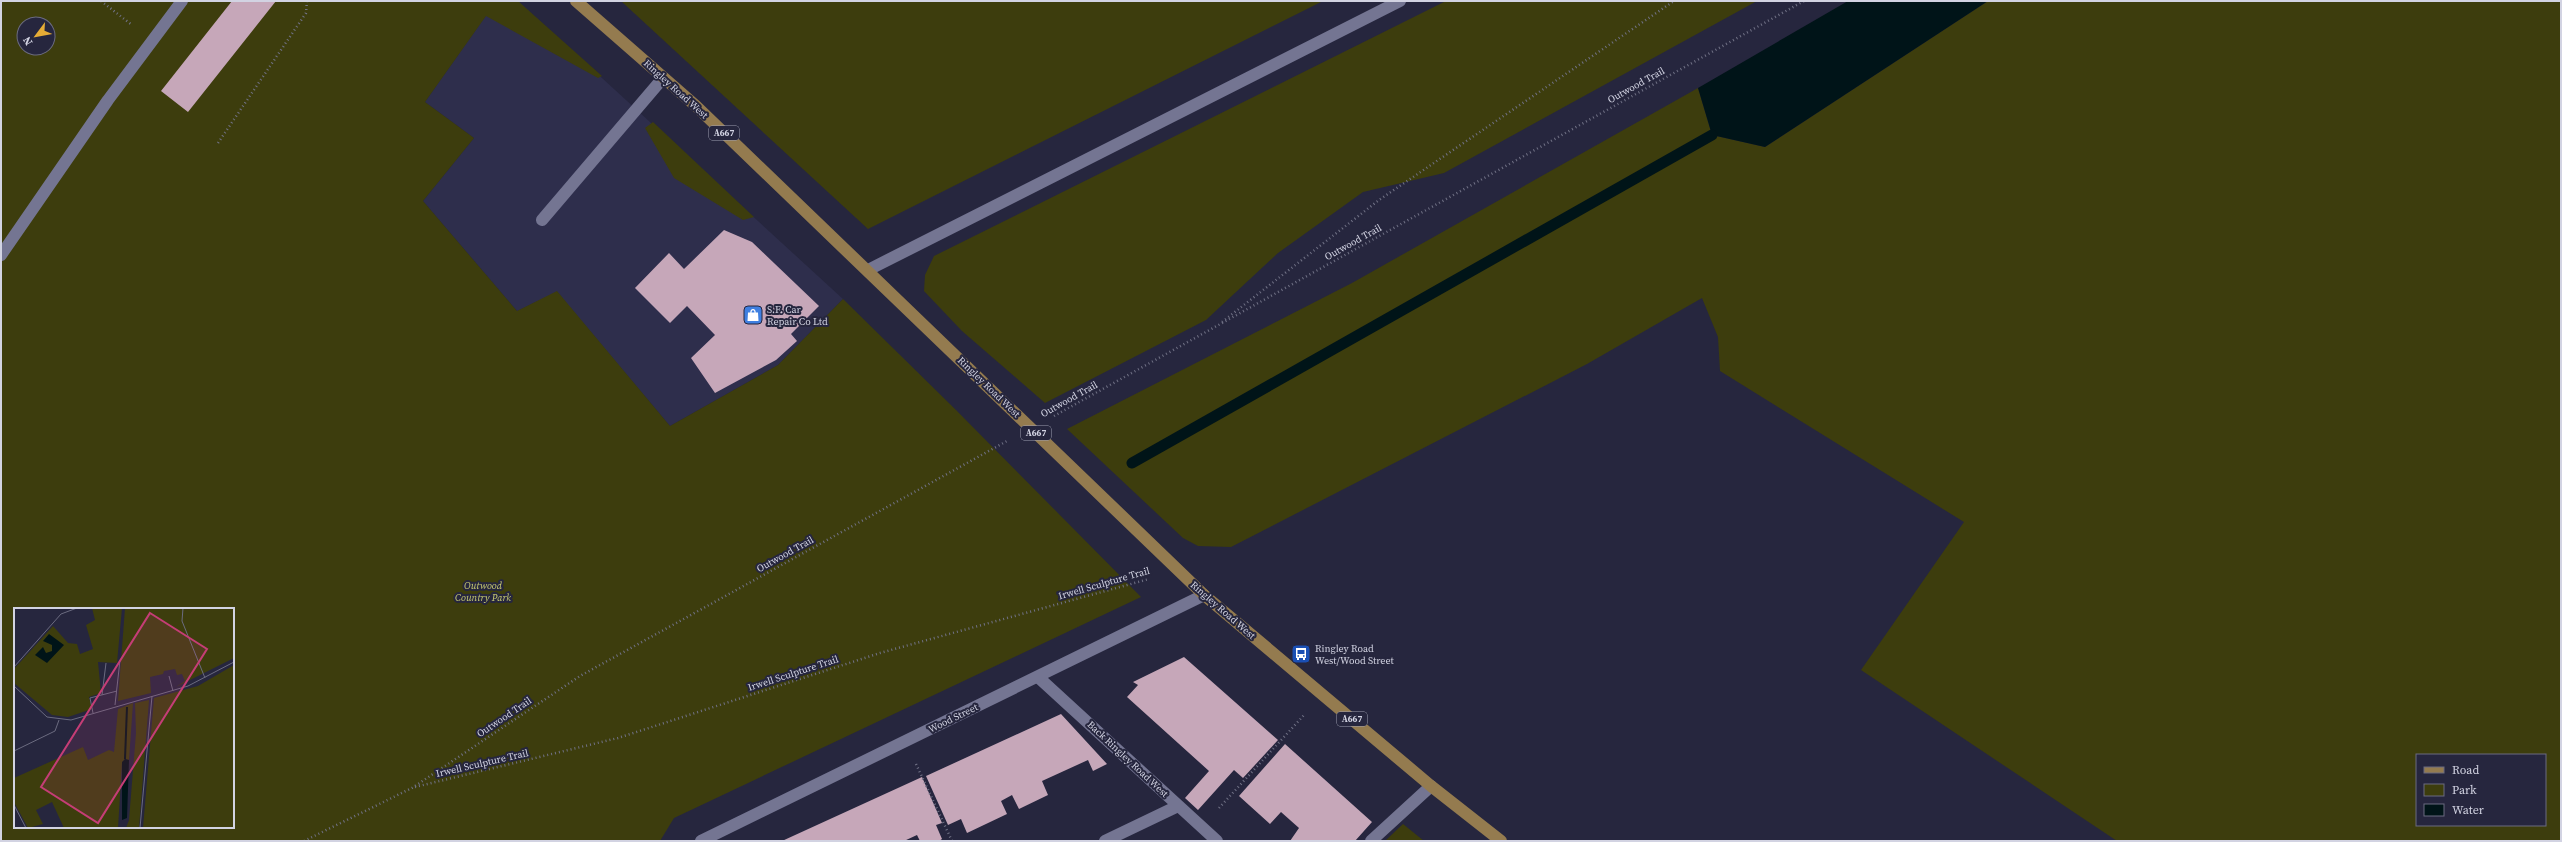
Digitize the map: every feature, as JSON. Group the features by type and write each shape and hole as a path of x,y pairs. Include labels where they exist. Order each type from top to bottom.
{"main road":[{"name":"Ringley Road West","path":"576,1 663,78 868,270 1204,595 1431,786 1501,841"}],"street":[{"path":"1,255 152,40 182,1"},
{"path":"868,270 1400,1"},
{"path":"542,220 663,78"},
{"name":"Wood Street","path":"701,841 1204,595"},
{"name":"Back Ringley Road West","path":"1038,677 1217,841"},
{"path":"1371,841 1431,786"},
{"path":"1105,841 1178,806"}],"path":[{"path":"101,1 152,40"},
{"path":"218,143 306,13 306,1"},
{"path":"1216,327 1379,200 1674,1"},
{"name":"Outwood Trail","path":"1048,419 1804,1"},
{"name":"Outwood Trail","path":"304,841 412,788 580,676 1013,438"},
{"name":"Irwell Sculpture Trail","path":"412,788 618,738 880,653 1178,570"},
{"path":"1202,827 1323,695"},
{"path":"906,741 952,841"}],"shaded area":[{"path":"496,1 518,1 843,299 778,365 670,426 557,292 517,311 423,201 474,138 425,102"}],"green space":[{"name":"Outwood Country Park","path":"1,1 518,1 602,76 598,78 486,16 425,102 474,138 423,201 517,311 557,291 670,426 778,365 843,299 956,410 1141,597 674,818 660,841 1,841"},
{"path":"621,1 1323,1 868,229"},
{"path":"1446,1 1757,1 1444,173 1363,192 1278,253 1206,320 1045,403 962,331 924,291 925,275 934,256"},
{"path":"1988,1 2561,1 2561,841 2117,841 1861,670 1964,522 1720,371 1718,337 1702,298 1587,364 1231,547 1198,546 1183,538 1067,429 1352,283 1698,88 1712,135 1765,147"},
{"path":"653,122 754,217 743,220 674,178 645,128"},
{"path":"1403,824 1424,841 1385,841"}],"water":[{"path":"1848,1 1988,1 1765,147 1712,135 1698,88"}],"building":[{"path":"232,1 276,1 188,112 161,91"},
{"name":"S.F. Car Repair Co Ltd","path":"724,230 752,242 819,306 791,334 797,341 776,360 715,393 691,358 715,335 687,306 670,323 635,288 669,253 684,269"},
{"path":"1184,657 1278,740 1243,778 1234,770 1198,810 1185,798 1209,771 1127,697 1138,685 1133,682"},
{"path":"1061,714 1107,764 1093,771 1088,760 1042,781 1048,795 1019,809 1012,795 1001,801 1007,814 967,833 961,819 948,825 926,776"},
{"path":"1285,744 1372,822 1355,841 1290,841 1299,828 1281,812 1270,824 1239,796"},
{"path":"922,777 942,823 936,825 942,839 939,841 920,841 917,835 904,841 782,841"}],"waterway":[{"path":"1132,463 1712,135"}],"place":[{"name":"S.F. Car Repair Co Ltd","path":"753,315"},
{"name":"Ringley Road West/Wood Street","path":"1301,654"}]}
